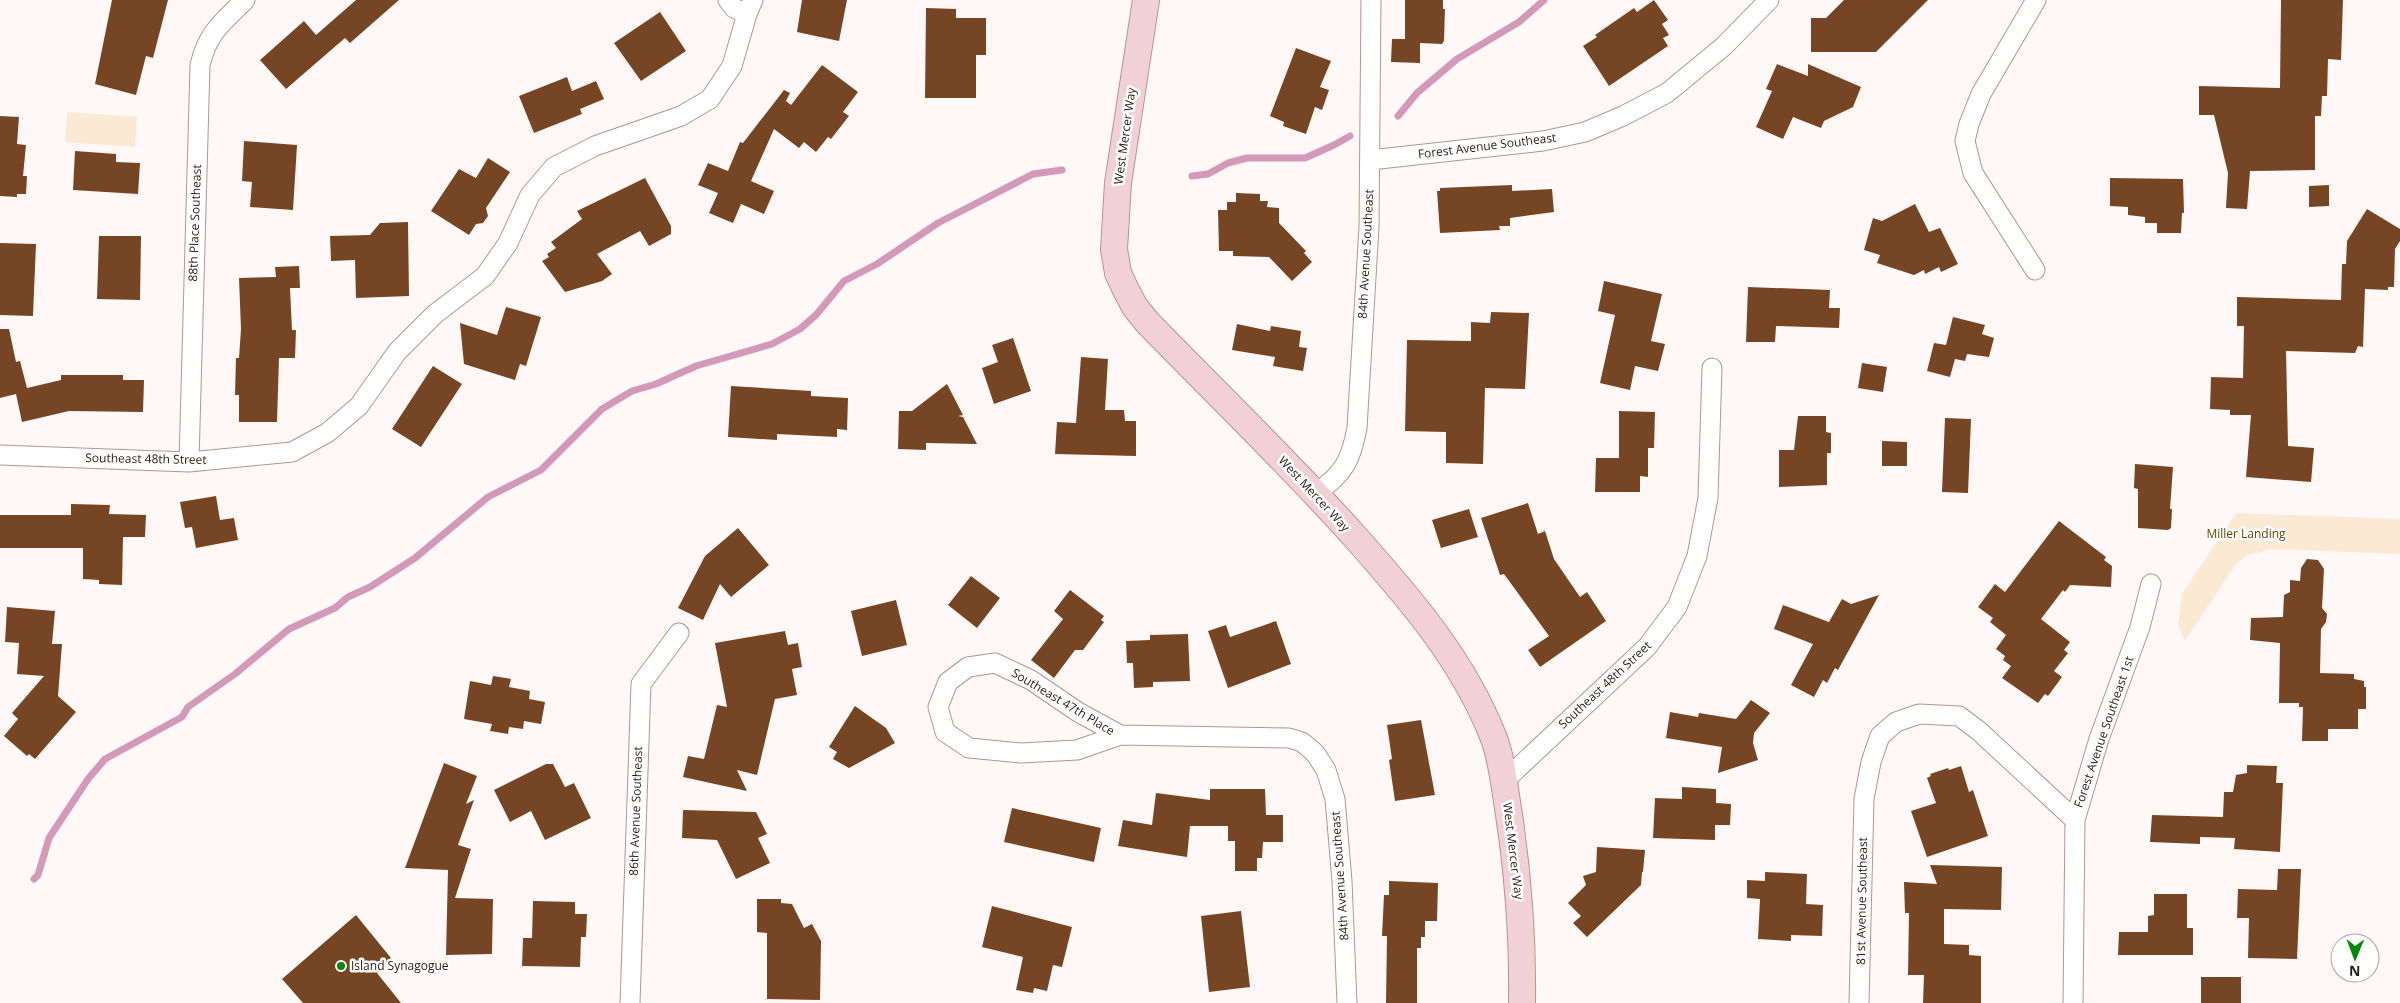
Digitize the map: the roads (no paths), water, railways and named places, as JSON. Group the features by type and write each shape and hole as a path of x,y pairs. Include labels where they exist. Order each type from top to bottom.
{"street":[{"name":"88th Place Southeast","path":"189,462 200,65 205,46 213,31 246,0"},
{"path":"728,0 734,8 750,7"},
{"name":"West Mercer Way","path":"1146,0 1118,183 1114,249 1118,272 1135,307 1147,322 1316,493 1403,589 1454,660 1480,706 1494,738 1504,781 1519,897 1522,1003"},
{"name":"84th Avenue Southeast","path":"1316,493 1335,480 1345,467 1353,449 1357,428 1369,226 1371,0"},
{"name":"Forest Avenue Southeast","path":"1370,160 1543,141 1585,132 1623,116 1667,93 1724,46 1769,0"},
{"path":"2035,270 1973,173 1965,141 1969,124 1981,94 2036,0"},
{"name":"Southeast 48th Street","path":"0,455 189,462 292,452 326,433 359,406 397,352 435,314 485,276 508,243 530,195 554,167 595,146 681,116 710,99 732,66 750,7"},
{"name":"Southeast 48th Street","path":"1504,781 1647,647 1677,607 1696,556 1708,498 1711,451 1712,368"},
{"name":"Forest Avenue Southeast 1st","path":"2074,1003 2075,820 2099,739 2140,627 2152,584"},
{"name":"86th Avenue Southeast","path":"630,1003 641,684 679,633"},
{"name":"Southeast 47th Place","path":"1120,735 1078,712 1031,680 995,663 968,667 948,682 938,707 945,732 969,748 1021,753 1077,750 1120,735 1289,738 1302,742 1315,753"},
{"name":"81st Avenue Southeast","path":"1859,1003 1864,799 1871,762 1880,736 1896,722 1919,714 1959,716 1979,731 2075,820"},
{"name":"84th Avenue Southeast","path":"1315,753 1326,770 1335,799 1342,881 1347,1003"}],"waterway":[{"path":"1398,116 1417,93 1457,59 1519,22 1544,0"},
{"path":"1192,176 1208,174 1228,163 1247,158 1305,158 1350,136"},
{"path":"34,879 38,875 49,838 88,779 105,759 182,717 188,707 235,674 289,629 335,608 348,597 370,587 415,558 488,497 541,470 602,409 632,391 656,384 696,366 772,344 800,329 816,315 844,281 877,264 938,223 1033,174 1062,170"}],"place":[{"name":"Island Synagogue","path":"341,966"}],"park label":[{"name":"Miller Landing","path":"2246,534"}]}
